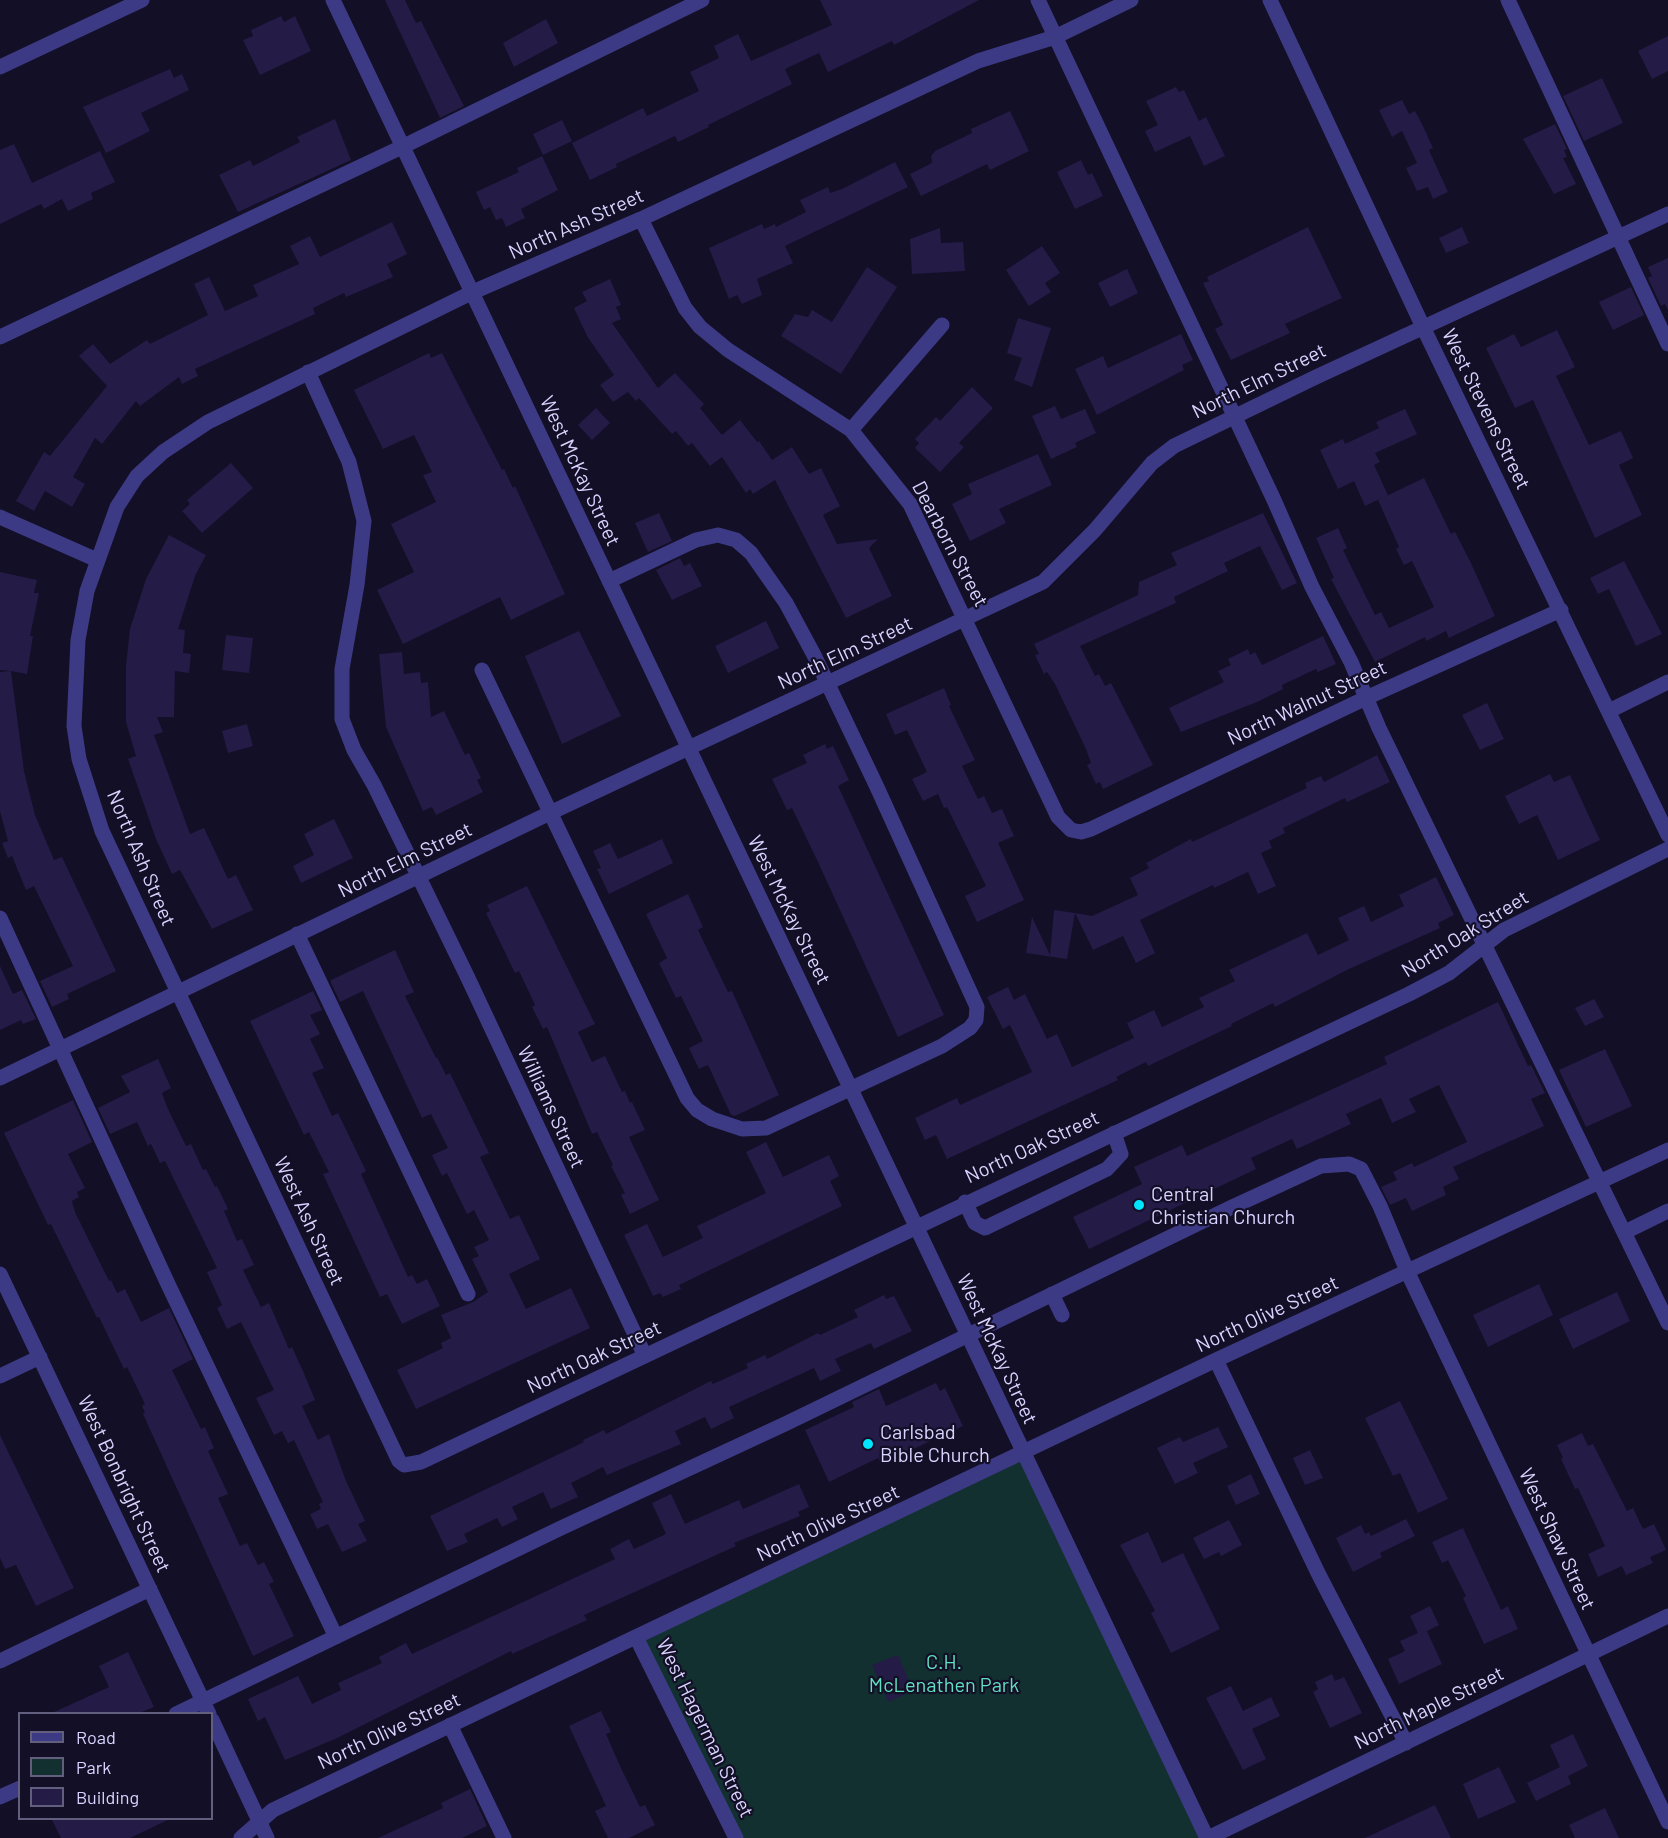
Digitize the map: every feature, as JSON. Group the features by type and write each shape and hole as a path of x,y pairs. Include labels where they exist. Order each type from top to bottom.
{"street":[{"path":"0,67 142,0"},
{"name":"West McKay Street","path":"333,0 850,1087 1022,1455 1207,1838"},
{"path":"0,337 404,146 702,0"},
{"path":"1038,0 1366,698 1668,1323"},
{"name":"North Ash Street","path":"178,993 102,831 79,759 74,726 74,685 87,591 117,507 137,476 163,452 208,422 473,292 640,219 978,61 1055,37 1131,0"},
{"name":"West Stevens Street","path":"1270,0 1423,327 1668,835"},
{"path":"1508,0 1668,344"},
{"name":"North Elm Street","path":"0,1077 552,812 1043,582 1095,530 1152,463 1174,446 1233,416 1668,214"},
{"name":"Dearborn Street","path":"640,219 685,308 700,327 728,351 851,430 910,504 1058,817 1071,830"},
{"path":"851,430 942,325"},
{"name":"Williams Street","path":"308,372 349,462 364,521 357,585 342,669 342,719 354,750 418,877 645,1356"},
{"path":"0,517 97,560"},
{"path":"482,670 687,1098 697,1110 712,1119 753,1130 766,1128 951,1040 970,1028 976,1020 977,1007 828,684 786,603 765,569 736,540 718,535 696,540 609,581"},
{"name":"North Walnut Street","path":"1071,830 1081,832 1091,829 1366,698 1561,610"},
{"path":"1609,711 1668,682"},
{"name":"North Oak Street","path":"404,1465 421,1462 915,1225 1409,994 1449,973 1504,930 1668,849"},
{"path":"0,918 167,1282 336,1637"},
{"path":"297,934 468,1294"},
{"name":"West Ash Street","path":"178,993 394,1451 404,1465"},
{"path":"965,1202 975,1223 985,1228 1107,1169 1121,1154 1114,1133"},
{"name":"North Olive Street","path":"241,1838 273,1810 1022,1455 1216,1360 1408,1273 1668,1150"},
{"name":"West Shaw Street","path":"182,1712 206,1707 336,1637 1321,1167 1349,1164 1361,1169 1380,1206 1408,1273 1668,1822"},
{"path":"1625,1232 1668,1211"},
{"name":"West Bonbright Street","path":"0,1274 206,1707"},
{"path":"1052,1294 1062,1315"},
{"path":"0,1376 40,1357"},
{"path":"1216,1360 1319,1575 1406,1743"},
{"path":"0,1661 150,1589"},
{"name":"North Maple Street","path":"1207,1838 1668,1616"},
{"name":"West Hagerman Street","path":"636,1637 736,1838"},
{"path":"213,1722 267,1838"},
{"path":"450,1725 504,1838"},
{"path":"0,1797 18,1789"}],"green space":[{"name":"C.H. McLenathen Park","path":"1022,1455 1207,1838 736,1838 636,1637"}],"building":[{"path":"385,0 405,0 416,23 421,21 464,106 440,118"},
{"path":"820,0 979,0 894,45 892,41 828,72 819,53 785,69 792,84 678,142 675,136 616,164 617,167 590,180 572,143 643,108 647,116 699,91 690,72 719,58 714,46 738,34 751,61 832,25"},
{"path":"281,16 284,22 295,16 311,51 260,75 243,40 253,36 251,30"},
{"path":"546,19 558,43 514,67 503,43"},
{"path":"1668,36 1668,71 1652,79 1638,51"},
{"path":"170,69 174,78 182,74 189,90 141,113 150,131 106,153 83,107"},
{"path":"1602,78 1623,123 1584,141 1563,96"},
{"path":"1176,87 1179,92 1184,90 1199,121 1206,117 1225,156 1204,166 1190,136 1155,152 1145,131 1158,125 1146,101"},
{"path":"1402,100 1409,114 1415,111 1422,124 1433,148 1429,150 1448,192 1433,199 1428,187 1417,191 1406,168 1417,163 1402,131 1392,137 1379,110"},
{"path":"1010,111 1029,151 990,170 987,164 921,196 910,174 932,163 931,156 935,151 972,133 971,129"},
{"path":"335,119 351,160 238,212 219,175 250,160 253,166 300,142 297,137"},
{"path":"562,120 572,141 543,155 533,134"},
{"path":"1555,124 1567,149 1564,150 1567,157 1563,158 1576,184 1554,194 1523,139"},
{"path":"14,144 32,183 100,151 115,182 91,193 93,199 68,211 62,199 44,209 41,204 0,224 0,150"},
{"path":"542,156 558,190 521,209 525,218 506,227 502,218 496,220 490,207 484,210 476,192 519,172 517,168"},
{"path":"1081,160 1088,175 1092,173 1103,196 1075,209 1057,172"},
{"path":"895,162 908,187 785,246 793,263 757,279 762,295 742,304 737,295 729,299 709,248 762,224 764,229 775,224 776,227 806,212 800,200 828,187 830,193 842,189"},
{"path":"392,222 407,254 387,264 393,277 346,297 344,293 313,308 315,314 195,369 198,376 182,384 179,377 140,406 136,401 102,444 95,438 73,477 85,484 72,507 45,491 34,511 16,501 44,452 50,456 107,386 79,356 93,344 110,364 147,340 150,344 208,315 194,284 209,277 225,311 258,296 253,285 299,264 290,246 310,236 320,257"},
{"path":"1308,227 1342,298 1285,324 1290,333 1231,360 1215,329 1223,325 1203,283 1209,281 1207,277"},
{"path":"1462,227 1469,243 1446,253 1439,238"},
{"path":"940,228 941,243 963,242 965,271 912,274 910,239"},
{"path":"1042,246 1060,273 1045,283 1051,292 1029,306 1006,270"},
{"path":"1668,258 1668,310 1665,304 1661,306 1648,278 1652,276 1648,267"},
{"path":"867,267 897,287 841,374 781,336 795,314 808,317 812,310 832,322"},
{"path":"1127,269 1138,293 1110,307 1098,283"},
{"path":"610,279 621,305 616,307 621,319 612,323 658,388 675,373 704,404 700,408 722,435 740,420 772,460 792,447 809,474 821,468 840,506 823,515 837,544 878,539 869,548 892,596 846,618 775,480 753,494 750,489 746,493 722,457 710,466 692,443 688,446 676,431 672,434 639,398 636,401 628,392 613,402 600,385 614,375 587,336 574,308 587,301 582,292"},
{"path":"1631,287 1644,315 1613,330 1599,302"},
{"path":"1018,318 1051,328 1032,387 1014,380 1022,358 1007,353"},
{"path":"1557,330 1575,367 1556,376 1589,445 1621,431 1633,458 1619,465 1642,515 1595,538 1533,400 1515,408 1486,348 1514,334 1521,347"},
{"path":"1181,334 1193,360 1182,365 1184,370 1097,415 1075,369 1103,356 1108,368"},
{"path":"429,353 431,358 442,353 502,470 504,469 513,488 515,486 565,594 511,620 500,597 403,644 377,590 414,572 391,524 436,502 423,475 432,472 414,435 383,449 354,390"},
{"path":"972,387 993,408 959,443 964,447 940,472 915,448 919,443 915,439 936,417 940,421"},
{"path":"1055,406 1061,419 1085,409 1096,433 1075,443 1077,447 1051,459 1032,416"},
{"path":"596,408 610,423 592,440 578,425"},
{"path":"1405,409 1417,434 1375,453 1380,462 1374,465 1388,495 1365,506 1354,481 1338,489 1320,450 1343,439 1345,444 1379,428 1376,422"},
{"path":"1038,454 1052,485 999,509 1006,523 970,541 952,504 972,494 968,484"},
{"path":"231,463 253,488 202,533 182,511 190,504 187,500"},
{"path":"1424,478 1451,534 1455,532 1470,561 1495,616 1449,638 1446,631 1426,641 1425,637 1375,662 1331,579 1334,578 1316,538 1338,528 1347,548 1343,550 1375,615 1381,612 1389,628 1434,607 1412,561 1404,565 1396,549 1399,547 1378,500"},
{"path":"659,513 672,541 648,552 635,523"},
{"path":"1263,513 1297,583 1282,590 1260,546 1224,563 1228,571 1174,597 1176,603 1080,646 1095,676 1099,674 1105,686 1111,683 1153,765 1103,789 1100,782 1096,784 1087,765 1091,763 1086,749 1055,684 1047,672 1044,674 1035,655 1039,654 1034,644 1138,595 1139,582 1177,565 1171,553"},
{"path":"169,535 206,555 195,576 178,629 185,630 183,653 191,654 189,673 175,671 174,717 157,717 163,732 154,735 190,834 204,828 228,879 236,875 253,910 212,929 180,870 172,874 156,839 128,759 136,756 126,722 126,666 130,629 146,579"},
{"path":"680,558 684,566 690,563 702,586 672,600 656,570"},
{"path":"1624,561 1662,634 1636,646 1609,589 1598,594 1590,578"},
{"path":"0,572 37,580 34,593 39,593 30,636 33,636 27,674 11,671 24,771 35,815 54,860 62,857 116,971 67,994 69,999 52,1007 40,981 73,966 34,886 26,890 12,856 8,858 2,843 8,841 0,811 0,672 10,671 0,670"},
{"path":"766,621 779,648 728,673 715,646"},
{"path":"579,631 621,716 562,744 525,656"},
{"path":"226,635 253,638 249,673 222,670"},
{"path":"1323,636 1336,664 1318,672 1316,669 1282,685 1283,689 1257,702 1181,732 1169,708 1224,682 1218,671 1231,665 1228,659 1248,649 1250,655 1255,652 1262,665"},
{"path":"402,652 404,674 420,672 421,683 428,682 431,717 444,711 465,755 469,753 481,778 477,780 483,792 436,815 432,807 423,811 386,727 379,654"},
{"path":"944,688 951,705 949,706 975,760 962,766 978,799 984,796 992,813 1002,809 1014,836 998,843 1024,900 977,922 965,896 986,886 947,807 944,808 938,794 923,801 912,779 927,772 907,730 895,735 886,714"},
{"path":"1487,703 1504,739 1480,750 1462,715"},
{"path":"247,724 253,746 228,753 222,731"},
{"path":"825,744 827,749 833,746 849,780 838,786 944,1015 898,1037 792,808 787,810 772,779 807,763 803,755"},
{"path":"1377,755 1390,782 1347,802 1345,798 1283,828 1285,833 1269,841 1272,848 1261,853 1276,886 1258,894 1248,872 1214,888 1213,885 1140,920 1155,953 1136,963 1123,936 1093,950 1075,913 1092,916 1138,895 1130,878 1149,868 1146,863 1191,839 1192,842 1307,788 1305,783 1321,776 1324,782"},
{"path":"1550,774 1554,782 1570,775 1600,840 1558,860 1537,815 1519,824 1505,796"},
{"path":"334,819 353,858 301,883 293,866 314,855 304,834"},
{"path":"662,839 673,863 609,894 597,869 601,868 593,851 610,843 618,859"},
{"path":"1436,877 1454,915 1438,923 1440,928 1347,970 1275,1007 1273,1003 1231,1024 1232,1026 1148,1066 1146,1062 1116,1077 1118,1080 947,1159 936,1135 925,1140 915,1118 957,1098 960,1105 1032,1072 1010,1025 1003,1029 987,997 1008,987 1014,1000 1025,994 1047,1039 1057,1034 1072,1067 1134,1038 1127,1023 1154,1010 1162,1027 1204,1007 1199,998 1235,981 1229,970 1307,933 1318,955 1349,940 1338,918 1364,906 1371,922 1404,906 1399,895"},
{"path":"527,886 595,1024 578,1032 592,1062 605,1056 622,1092 625,1091 630,1103 632,1102 645,1130 629,1137 659,1200 630,1214 621,1195 625,1193 611,1166 613,1165 597,1132 592,1134 547,1027 543,1029 519,971 515,973 486,913 490,911 487,905"},
{"path":"688,894 703,927 698,930 728,992 732,991 779,1095 735,1116 731,1115 708,1065 699,1069 689,1048 703,1041 681,996 676,998 659,963 667,958 646,914"},
{"path":"1054,910 1075,913 1067,959 1026,953 1032,917 1050,955"},
{"path":"395,950 414,992 405,996 436,1058 446,1075 450,1073 489,1153 480,1157 510,1219 519,1215 540,1259 509,1274 526,1309 571,1288 590,1328 416,1409 397,1370 443,1348 441,1343 451,1338 441,1315 473,1302 488,1292 472,1259 479,1256 474,1247 489,1240 474,1210 467,1214 447,1173 442,1176 432,1155 448,1148 431,1114 422,1118 363,991 340,1002 331,983 331,980"},
{"path":"0,966 13,994 22,990 36,1019 23,1024 21,1020 0,1030"},
{"path":"313,991 322,1010 310,1015 320,1034 310,1039 324,1068 312,1073 332,1116 338,1113 366,1171 361,1174 408,1277 412,1275 417,1284 427,1279 440,1306 402,1324 387,1294 380,1297 323,1174 329,1172 309,1132 304,1135 250,1021"},
{"path":"1594,999 1604,1017 1585,1026 1575,1008"},
{"path":"1498,1002 1528,1066 1531,1065 1545,1093 1531,1099 1544,1126 1453,1167 1459,1179 1443,1187 1446,1195 1412,1211 1406,1198 1390,1205 1381,1187 1397,1180 1393,1172 1412,1163 1414,1167 1467,1142 1439,1085 1409,1099 1416,1112 1392,1123 1381,1098 1346,1114 1351,1124 1297,1149 1292,1139 1251,1158 1256,1169 1089,1249 1073,1217 1142,1184 1134,1167 1182,1145 1187,1156 1387,1064 1384,1057"},
{"path":"1605,1049 1632,1106 1586,1127 1559,1070"},
{"path":"158,1059 171,1088 162,1093 168,1109 186,1146 191,1144 203,1170 206,1169 215,1187 217,1186 228,1209 224,1211 237,1241 242,1239 254,1265 243,1270 261,1307 269,1303 289,1349 292,1347 315,1400 302,1406 318,1440 329,1434 346,1481 365,1521 358,1524 367,1541 342,1552 328,1524 317,1529 310,1514 321,1509 319,1504 323,1502 294,1440 288,1443 282,1431 274,1435 256,1398 274,1390 241,1322 227,1329 217,1308 222,1305 207,1272 217,1268 165,1161 160,1163 151,1144 148,1146 137,1122 110,1134 98,1108 130,1092 121,1076"},
{"path":"73,1100 92,1142 68,1154 85,1188 77,1192 79,1197 72,1201 75,1212 109,1281 111,1280 117,1293 125,1289 141,1322 169,1308 193,1359 172,1370 201,1429 205,1427 214,1448 208,1451 228,1494 218,1498 240,1546 247,1543 258,1565 264,1562 274,1582 269,1584 294,1636 253,1656 143,1414 145,1412 142,1406 145,1404 127,1367 124,1369 99,1317 97,1318 51,1224 48,1225 4,1133"},
{"path":"766,1142 783,1177 829,1155 839,1176 830,1181 842,1206 679,1285 681,1289 663,1297 660,1293 653,1296 624,1235 647,1224 663,1257 703,1238 697,1226 766,1193 746,1152"},
{"path":"1539,1284 1553,1315 1488,1347 1473,1315"},
{"path":"1617,1292 1630,1321 1573,1349 1559,1319"},
{"path":"884,1295 886,1299 894,1296 912,1331 874,1349 871,1343 835,1359 841,1371 820,1381 814,1368 729,1407 734,1418 711,1429 705,1417 675,1431 681,1444 607,1475 603,1467 571,1483 578,1497 551,1509 543,1492 512,1507 518,1519 502,1527 497,1518 464,1534 468,1542 447,1551 430,1516 584,1442 583,1440 604,1430 606,1434 711,1381 713,1384 748,1368 746,1364 765,1355 767,1359 818,1333 820,1335 858,1317 854,1310"},
{"name":"Carlsbad Bible Church","path":"936,1383 940,1391 945,1388 963,1426 881,1464 878,1458 829,1482 805,1430 854,1407 852,1402 879,1389 886,1406"},
{"path":"1400,1401 1448,1499 1418,1513 1400,1473 1393,1476 1365,1418"},
{"path":"1218,1427 1228,1447 1193,1463 1198,1473 1175,1484 1157,1448 1180,1437 1183,1442"},
{"path":"1582,1433 1588,1446 1593,1444 1627,1511 1633,1508 1643,1529 1654,1524 1666,1550 1650,1557 1653,1563 1626,1575 1622,1566 1598,1577 1588,1554 1605,1546 1578,1488 1575,1489 1557,1445"},
{"path":"0,1435 74,1588 36,1606 16,1565 5,1569 0,1558"},
{"path":"1310,1450 1323,1478 1305,1485 1293,1458"},
{"path":"1251,1474 1260,1494 1236,1505 1227,1486"},
{"path":"799,1484 809,1507 798,1512 800,1516 734,1543 736,1546 584,1615 587,1620 512,1654 511,1651 335,1739 285,1760 265,1717 258,1721 248,1699 298,1676 312,1704 341,1690 338,1683 382,1663 379,1657 406,1643 412,1654 615,1559 610,1549 629,1539 634,1549 666,1534 652,1503 671,1494 685,1524 739,1500 743,1509"},
{"path":"1406,1519 1415,1536 1380,1553 1382,1557 1353,1572 1336,1538 1361,1525 1365,1534 1369,1532 1371,1536"},
{"path":"1229,1520 1242,1545 1221,1556 1219,1552 1204,1559 1193,1538"},
{"path":"1463,1528 1501,1610 1508,1606 1518,1629 1484,1644 1463,1598 1466,1596 1448,1560 1442,1563 1432,1542"},
{"path":"1148,1532 1162,1563 1183,1553 1220,1629 1171,1653 1151,1613 1155,1611 1120,1545"},
{"path":"1430,1606 1439,1625 1427,1631 1442,1664 1399,1684 1388,1659 1405,1651 1400,1641 1418,1633 1410,1616"},
{"path":"128,1652 154,1707 142,1712 54,1712 109,1687 99,1666"},
{"path":"898,1655 913,1691 888,1702 872,1665"},
{"path":"1332,1674 1335,1681 1344,1677 1362,1713 1330,1728 1313,1692 1318,1689 1315,1682"},
{"path":"1231,1686 1243,1711 1271,1697 1280,1716 1252,1729 1266,1759 1243,1770 1206,1698"},
{"path":"601,1711 611,1732 606,1734 620,1766 640,1807 645,1805 655,1825 629,1838 608,1838 595,1811 606,1806 569,1726"},
{"path":"1573,1734 1588,1766 1568,1776 1571,1784 1536,1801 1527,1783 1560,1767 1550,1745"},
{"path":"1499,1767 1516,1802 1478,1819 1463,1784"},
{"path":"470,1789 487,1826 462,1838 378,1838 443,1808 441,1803"},
{"path":"1435,1805 1451,1838 1365,1838"},
{"path":"1605,1808 1619,1838 1575,1838 1569,1825"},
{"path":"52,1820 168,1820 130,1838 61,1838"}],"place":[{"name":"Central Christian Church","path":"1139,1205"},
{"name":"Carlsbad Bible Church","path":"868,1444"}]}
